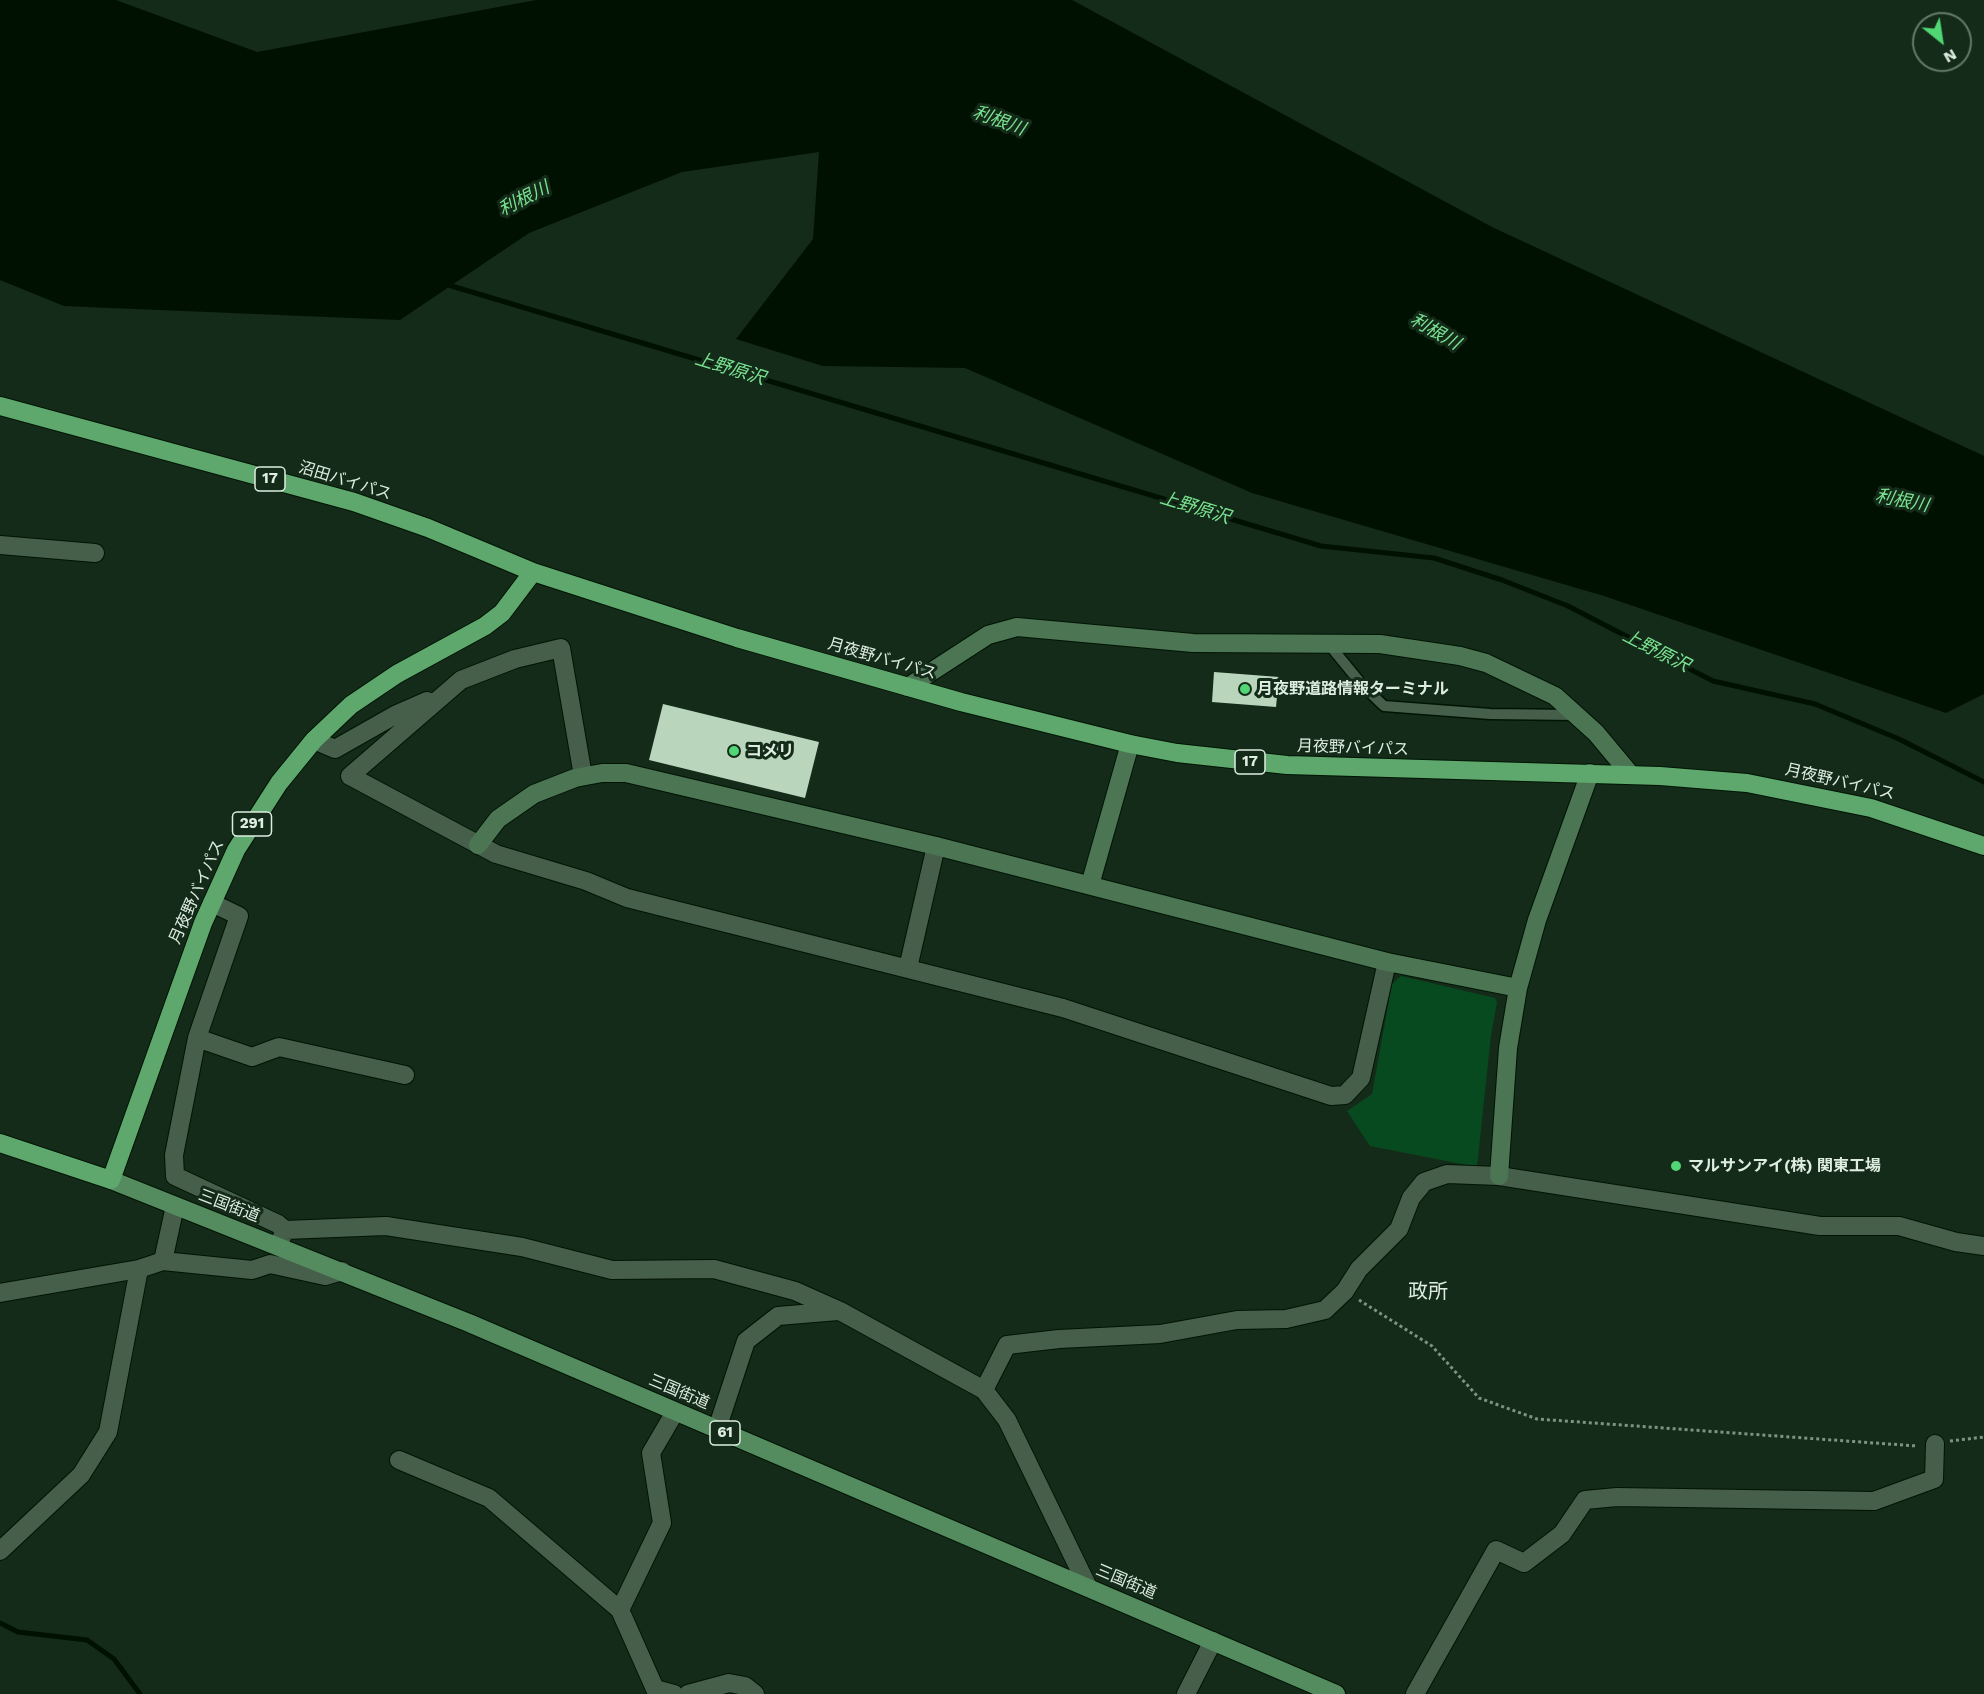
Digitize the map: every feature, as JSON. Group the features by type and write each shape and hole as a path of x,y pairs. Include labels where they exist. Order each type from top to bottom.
{"highway":[{"name":"沼田バイパス","path":"0,406 354,502 428,528 533,572"},
{"name":"月夜野バイパス","path":"111,1180 183,974 212,903 249,828 279,783 314,740 351,705 374,688 465,638 502,613 533,572 737,638 1038,723 1130,744 1215,758 1287,765 1590,773 1747,783 1823,796 1898,816 1984,846"},
{"name":"三国街道","path":"0,1143 111,1180"}],"main road":[{"name":"三国街道","path":"111,1180 176,1206 282,1238 342,1271 1336,1694"}],"street":[{"path":"0,545 95,553"},
{"path":"908,687 988,635 1017,627 1193,643 1327,642 1398,646 1486,663 1555,696 1577,715 1631,775"},
{"path":"583,776 561,648 480,671 461,680 351,776 496,854 586,881 627,898 1063,1008 1337,1096 1351,1091 1361,1078 1387,962"},
{"path":"314,740 335,749 395,715 443,694"},
{"path":"1090,885 1130,744"},
{"path":"478,846 498,819 526,799 554,785 583,776 626,773 656,778 936,846 1387,962 1518,988"},
{"path":"1499,1176 1508,1048 1518,988 1537,920 1590,773"},
{"path":"908,968 936,846"},
{"path":"212,903 239,916 197,1038 174,1155 176,1176 278,1224 282,1238 386,1226 522,1247 612,1270 714,1269 795,1291 840,1311 984,1390 1007,1420 1088,1587"},
{"path":"197,1038 252,1057 279,1047 405,1076"},
{"path":"984,1390 1007,1345 1059,1339 1160,1334 1237,1320 1286,1319 1325,1310 1345,1291 1359,1269 1399,1228 1411,1198 1424,1182 1447,1174 1499,1176 1820,1226 1899,1226 1956,1242 1984,1246"},
{"path":"163,1261 176,1206"},
{"path":"0,1293 139,1269 163,1261 252,1270 270,1264 325,1276 342,1271"},
{"path":"0,1551 81,1475 108,1432 139,1269"},
{"path":"717,1429 746,1341 778,1317 840,1311"},
{"path":"620,1610 662,1523 651,1453 675,1412"},
{"path":"1415,1694 1496,1550 1524,1563 1562,1534 1585,1500 1617,1497 1874,1501 1934,1479 1935,1444"},
{"path":"399,1460 489,1498 620,1610 655,1689 674,1694"},
{"path":"1186,1694 1213,1641"},
{"path":"688,1694 729,1683 745,1686 755,1694"}],"lane":[{"path":"1327,642 1363,686 1384,706 1490,714 1577,715"}],"path":[{"path":"1345,1291 1432,1346 1479,1398 1537,1419 1912,1447 1984,1437"}],"green space":[{"path":"1401,976 1495,998 1497,1002 1491,1035 1477,1167 1370,1146 1347,1111 1372,1094 1392,984"}],"water":[{"name":"利根川","path":"0,0 116,0 257,52 536,0 1072,0 1492,227 1984,456 1984,694 1946,713 1604,596 1252,493 965,368 823,366 736,339 813,239 819,152 682,172 529,233 400,320 64,306 0,280"}],"building":[{"name":"月夜野道路情報ターミナル","path":"1214,672 1279,677 1276,707 1212,702"},
{"name":"コメリ","path":"663,704 819,742 805,798 649,760"}],"waterway":[{"name":"上野原沢","path":"445,284 1321,546 1434,558 1502,580 1568,606 1713,681 1815,704 1899,739 1984,782"},
{"path":"0,1623 18,1632 87,1640 114,1659 140,1694"}],"place":[{"name":"月夜野道路情報ターミナル","path":"1245,689"},
{"name":"コメリ","path":"734,751"},
{"name":"マルサンアイ(株) 関東工場","path":"1676,1166"}],"district":[{"name":"政所","path":"1428,1292"}]}
